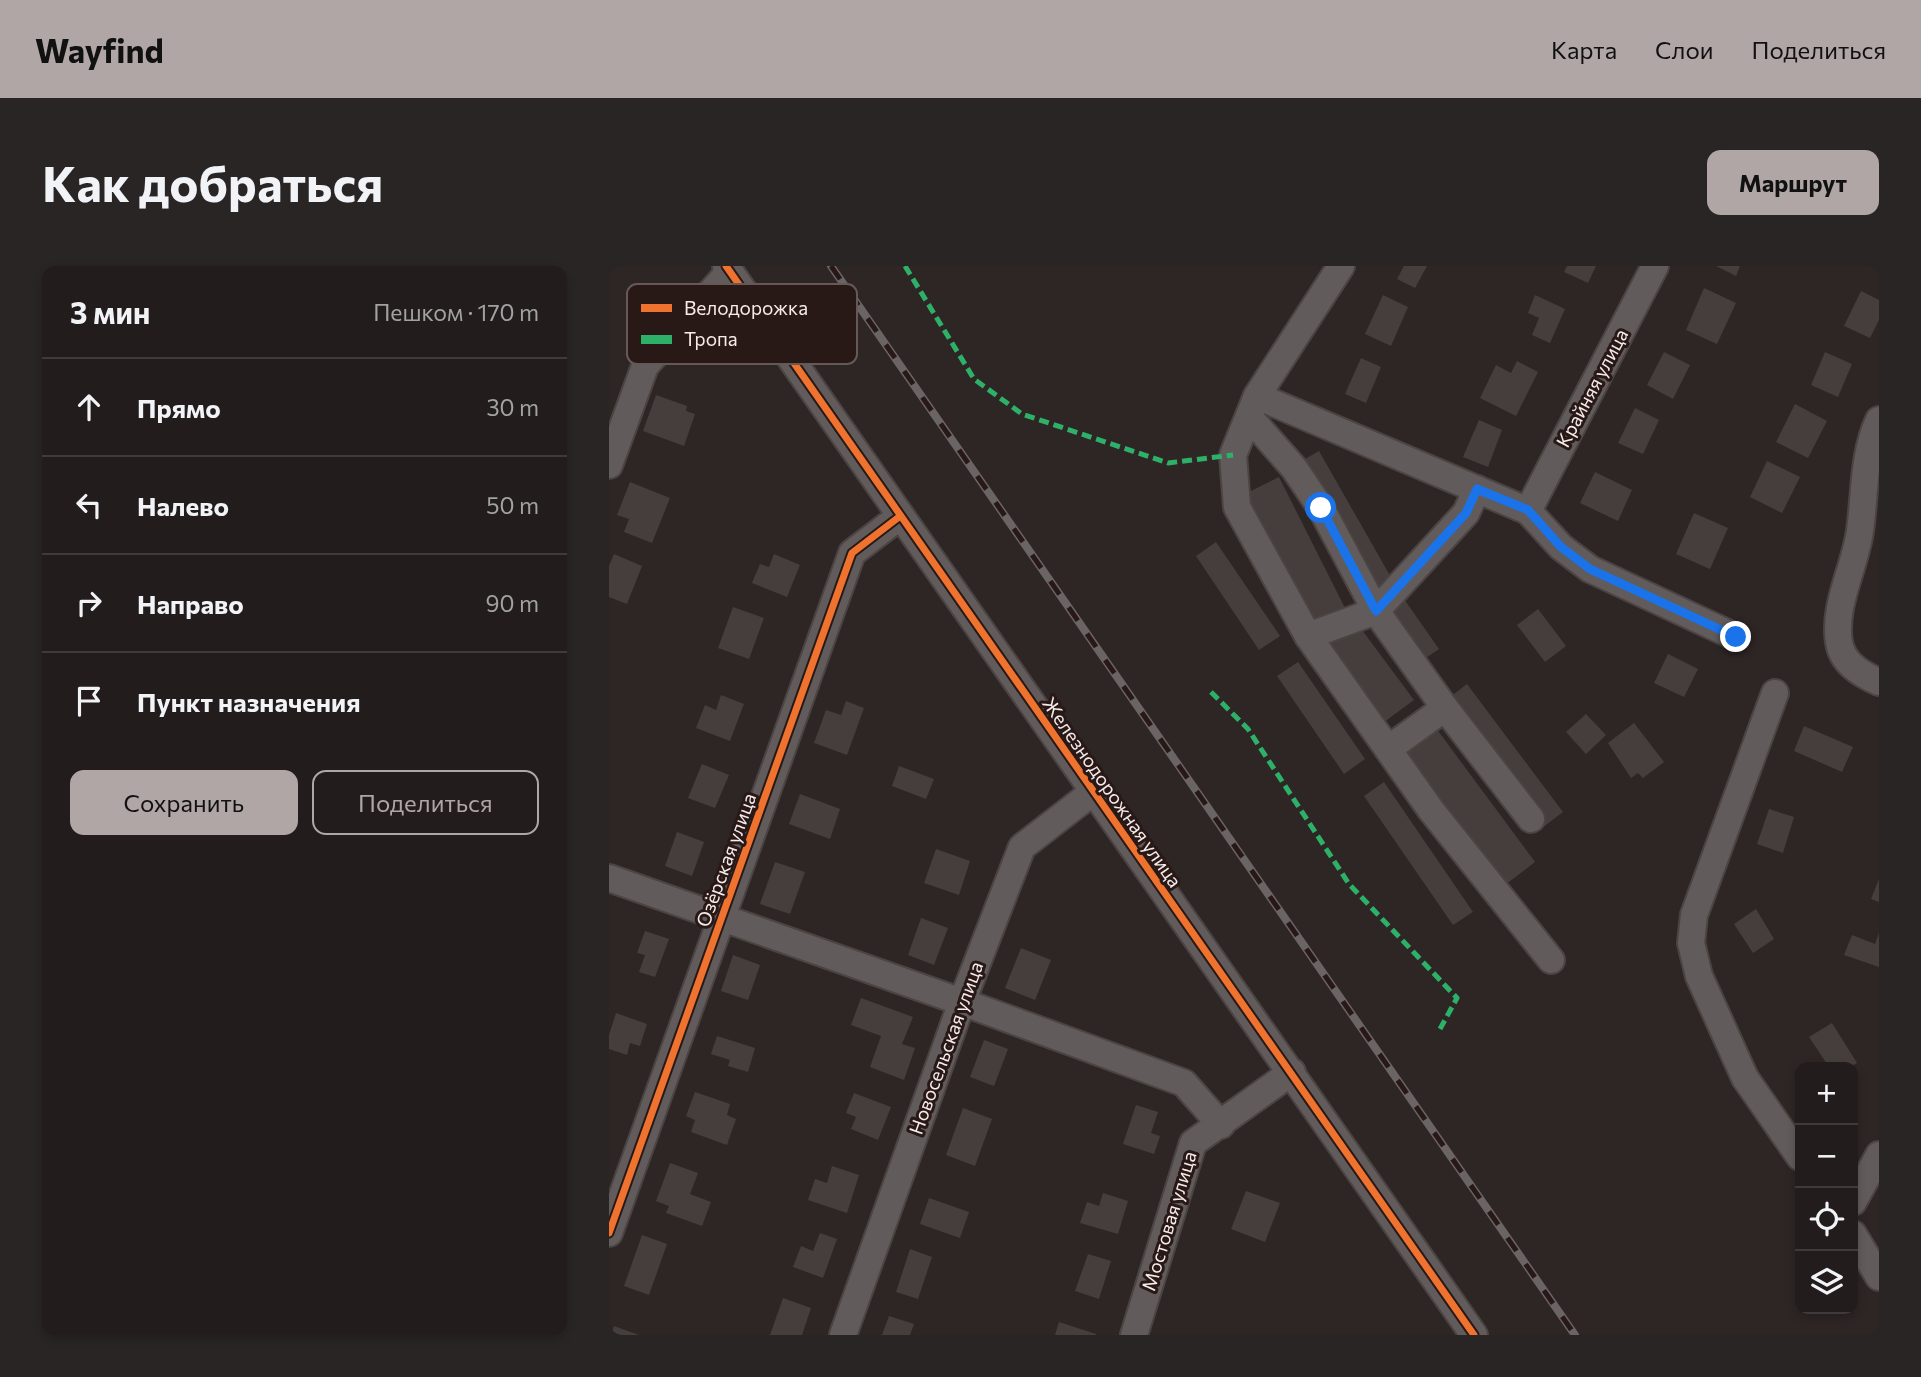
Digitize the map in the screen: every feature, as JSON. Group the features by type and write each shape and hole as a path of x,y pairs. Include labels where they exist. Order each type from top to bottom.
{"street":[{"name":"Крайняя улица","path":"1528,510 1655,266"},
{"path":"1337,268 1253,407 1233,455 1237,507 1308,636 1431,810 1551,960"},
{"path":"714,284 727,269"},
{"name":"Железнодорожная улица","path":"727,269 737,284"},
{"path":"609,465 647,364"},
{"name":"Железнодорожная улица","path":"793,364 1474,1335"},
{"path":"1253,407 1528,510 1561,547 1590,569 1736,637"},
{"path":"1253,407 1321,508 1376,611 1445,708 1531,819"},
{"path":"1873,679 1845,660 1839,643 1839,618 1860,531 1861,496 1879,420"},
{"path":"1308,636 1376,611 1466,513 1477,489"},
{"name":"Озёрская улица","path":"609,1233 852,553 899,517"},
{"path":"1775,693 1694,915 1691,943 1699,976 1745,1078 1795,1150"},
{"path":"1388,749 1445,708"},
{"name":"Новосельская улица","path":"843,1335 1022,847 1093,792"},
{"path":"609,878 1184,1083 1221,1125"},
{"name":"Мостовая улица","path":"1134,1335 1193,1143 1292,1073"},
{"path":"1858,1193 1879,1155"},
{"path":"1858,1242 1879,1277"}],"building":[{"path":"1404,266 1427,266 1415,288 1397,279"},
{"path":"1567,266 1596,266 1588,283 1564,272"},
{"path":"1716,266 1740,266 1736,276"},
{"path":"1704,288 1736,303 1717,344 1686,330"},
{"path":"1861,291 1879,300 1879,320 1870,338 1844,326"},
{"path":"1383,295 1408,307 1391,346 1365,334"},
{"path":"1535,295 1565,309 1550,343 1532,335 1539,318 1528,313"},
{"path":"1664,352 1690,365 1673,399 1647,385"},
{"path":"1825,352 1852,364 1838,397 1811,385"},
{"path":"1361,358 1381,367 1366,403 1345,394"},
{"path":"1517,361 1538,372 1516,416 1480,398 1496,365 1511,373"},
{"path":"656,395 687,406 686,411 695,414 684,446 643,431"},
{"path":"1795,404 1827,421 1808,458 1776,442"},
{"path":"1635,408 1659,420 1643,454 1618,443"},
{"path":"1479,420 1502,430 1488,467 1463,457"},
{"path":"1319,451 1392,579 1373,590 1300,462"},
{"path":"1767,461 1800,477 1782,513 1750,497"},
{"path":"1595,472 1632,490 1618,521 1580,503"},
{"path":"1279,477 1345,608 1312,625 1245,494"},
{"path":"630,482 670,498 652,543 624,532 629,519 617,515"},
{"path":"1694,513 1728,528 1710,569 1676,554"},
{"path":"1216,542 1280,636 1259,650 1196,556"},
{"path":"614,554 642,566 627,604 609,597 609,566"},
{"path":"774,554 800,565 787,597 752,583 760,564 769,567"},
{"path":"1404,599 1439,649 1420,662 1386,612"},
{"path":"733,607 764,618 749,659 718,648"},
{"path":"1538,609 1566,646 1545,662 1517,625"},
{"path":"1356,622 1414,700 1380,725 1322,647"},
{"path":"1668,654 1698,669 1684,697 1654,683"},
{"path":"1298,662 1365,759 1344,774 1277,676"},
{"path":"1467,684 1563,812 1542,828 1446,700"},
{"path":"721,695 744,704 730,741 696,728 705,705 716,710"},
{"path":"846,701 864,708 847,755 814,743 826,710 841,715"},
{"path":"1586,714 1606,735 1586,754 1566,732"},
{"path":"1634,723 1664,762 1643,778 1638,773 1631,778 1608,743"},
{"path":"1433,724 1535,862 1501,888 1399,750"},
{"path":"1804,726 1853,747 1842,772 1794,751"},
{"path":"702,764 729,775 715,808 688,798"},
{"path":"899,766 934,779 926,799 892,786"},
{"path":"1384,782 1473,912 1453,925 1364,796"},
{"path":"800,794 840,809 830,839 789,824"},
{"path":"1769,809 1794,817 1783,853 1757,844"},
{"path":"677,832 704,842 692,876 665,866"},
{"path":"936,849 970,861 959,895 924,883"},
{"path":"775,862 805,872 790,914 760,904"},
{"path":"1879,879 1879,902 1871,899"},
{"path":"1756,909 1774,939 1753,953 1734,924"},
{"path":"921,918 948,928 934,965 908,955"},
{"path":"645,931 669,939 655,977 639,972 645,955 637,953"},
{"path":"1879,933 1879,967 1844,955 1852,935 1875,944"},
{"path":"1021,948 1051,960 1035,1000 1005,988"},
{"path":"733,955 760,965 748,1000 721,991"},
{"path":"861,998 913,1017 902,1044 915,1048 904,1080 870,1067 881,1036 851,1025"},
{"path":"616,1013 647,1024 640,1046 630,1043 627,1055 609,1049 609,1035"},
{"path":"1832,1023 1856,1062 1826,1062 1809,1037"},
{"path":"717,1036 755,1048 748,1072 728,1066 730,1060 711,1054"},
{"path":"984,1040 1008,1049 994,1086 970,1077"},
{"path":"695,1092 730,1104 727,1115 736,1119 727,1145 691,1132 695,1120 686,1116"},
{"path":"854,1093 891,1107 878,1140 851,1129 856,1117 846,1113"},
{"path":"1136,1105 1158,1112 1151,1133 1160,1136 1154,1154 1123,1144"},
{"path":"963,1108 992,1119 975,1166 946,1155"},
{"path":"670,1163 698,1173 690,1194 711,1202 702,1226 666,1213 669,1206 656,1201"},
{"path":"832,1166 859,1175 847,1213 808,1200 815,1179 827,1183"},
{"path":"1246,1191 1280,1203 1265,1242 1231,1229"},
{"path":"1103,1193 1128,1201 1118,1234 1080,1223 1087,1202 1099,1206"},
{"path":"929,1198 969,1212 960,1238 920,1224"},
{"path":"820,1233 837,1239 823,1278 793,1267 801,1246 813,1251"},
{"path":"642,1235 667,1244 649,1295 624,1286"},
{"path":"910,1249 932,1257 918,1299 896,1292"},
{"path":"1088,1254 1111,1261 1099,1299 1075,1291"},
{"path":"783,1298 811,1308 802,1335 770,1335"},
{"path":"889,1316 914,1324 910,1335 882,1335"},
{"path":"1059,1322 1096,1334 1096,1335 1055,1335"},
{"path":"614,1326 639,1335 611,1335"}],"railway":[{"path":"831,266 844,284"},
{"path":"857,303 1575,1335"}],"marked path":[{"path":"905,266 974,379 1022,414 1168,463 1233,455"},
{"path":"1211,692 1248,729 1349,884 1457,998 1440,1029"}],"cycle path":[{"path":"726,266 739,284"},
{"path":"795,364 1474,1335"},
{"path":"609,1233 852,553 899,517"}],"route":[{"path":"1321,508 1376,611 1466,513 1477,489 1528,510 1561,547 1590,569 1736,637"}]}
